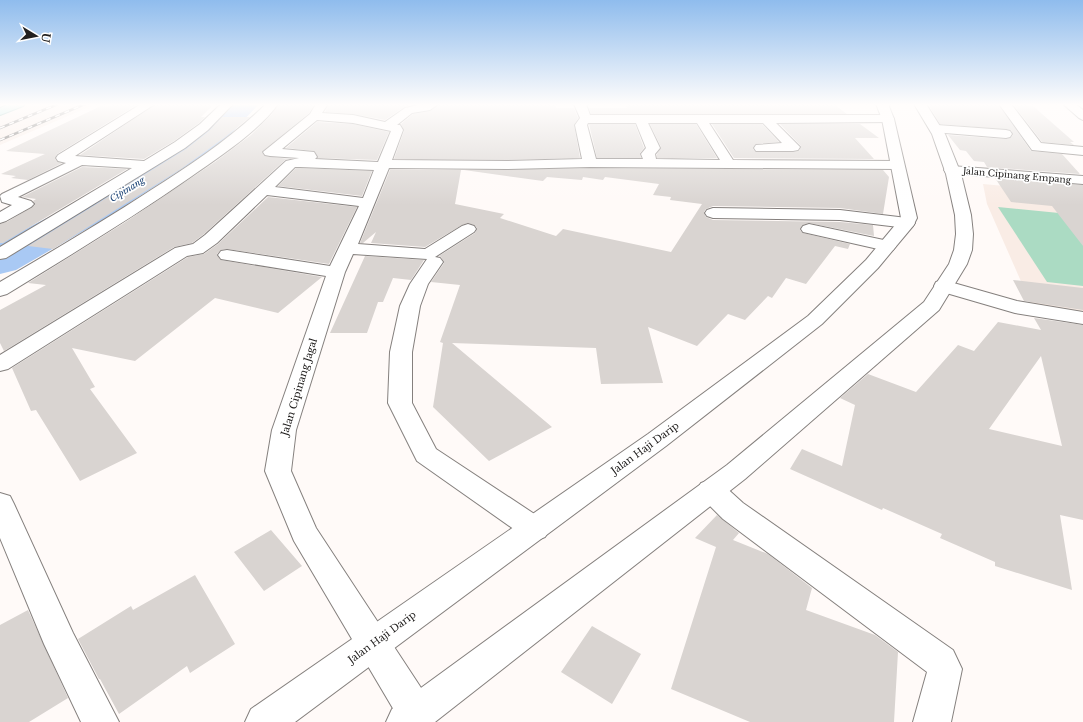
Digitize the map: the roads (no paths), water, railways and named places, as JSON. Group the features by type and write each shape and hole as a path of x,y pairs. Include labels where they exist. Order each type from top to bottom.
{"street":[{"path":"93,138 78,150 63,158 80,161 146,165"},
{"path":"0,254 190,138"},
{"path":"0,290 120,218 193,169 234,138"},
{"path":"286,138 270,152 310,156 302,163"},
{"name":"Jalan Cipinang Jagal","path":"394,138 368,203 336,272 284,430 278,471 304,533 372,643 410,718"},
{"path":"584,138 590,163"},
{"path":"649,138 653,148 648,154 651,164"},
{"path":"714,138 729,164"},
{"path":"761,148 793,147 784,138"},
{"path":"713,213 840,216 907,222 909,218 891,138"},
{"path":"410,718 736,472 932,306 956,267 962,251 964,228 960,197 940,138"},
{"path":"1030,138 1037,147 1083,151"},
{"path":"0,218 26,204 7,199 7,197 80,161"},
{"path":"0,364 181,252 190,249 197,249 224,228 291,164 507,165 590,163 897,165"},
{"name":"Jalan Cipinang Empang","path":"951,170 1083,180"},
{"path":"263,190 368,203"},
{"name":"Jalan Haji Darip","path":"264,722 372,643 535,529 657,440 815,320 872,264 907,222"},
{"path":"346,248 428,254 468,229"},
{"path":"809,229 888,246"},
{"path":"227,255 336,272"},
{"path":"434,262 419,284 410,306 401,352 400,403 426,455 535,529"},
{"path":"943,286 1015,307 1083,318"},
{"path":"711,490 733,511 942,662 945,669 932,722"},
{"path":"0,504 61,644 100,722"}],"waterway":[{"name":"Cipinang","path":"0,260 92,210 208,138"}],"railway":[{"path":"0,140 5,138"}]}
